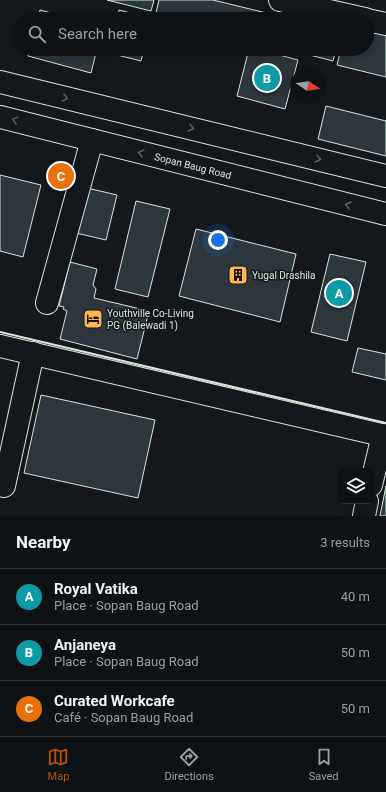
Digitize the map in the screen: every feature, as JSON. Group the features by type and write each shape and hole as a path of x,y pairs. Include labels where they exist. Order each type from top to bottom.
{"street":[{"path":"280,0 334,12"},
{"path":"374,21 386,24"},
{"path":"0,82 386,176"},
{"name":"Sopan Baug Road","path":"0,117 386,214"},
{"path":"47,303 92,140"},
{"path":"0,346 379,434 374,468"},
{"path":"4,486 33,353"},
{"path":"364,516 366,504"}],"building":[{"path":"107,0 154,0 151,11"},
{"path":"159,0 213,0 262,12 156,12"},
{"path":"374,30 386,33 386,77 337,65 339,56 374,56"},
{"path":"28,56 95,56 91,73"},
{"path":"121,56 142,56 141,61"},
{"path":"247,56 283,56 298,60 296,68 290,68 290,90 285,109 237,96"},
{"path":"313,56 334,56 333,61"},
{"path":"326,106 386,121 386,156 318,139"},
{"path":"54,166 72,171 68,185 50,181"},
{"path":"0,175 41,185 23,257 0,251"},
{"path":"87,188 117,195 106,240 76,233"},
{"path":"136,201 170,209 148,297 115,289"},
{"name":"Yugal Drashila","path":"196,229 296,254 280,322 179,296"},
{"path":"330,254 366,262 347,341 311,332"},
{"path":"70,262 97,269 93,285 96,289 94,298 149,311 137,359 60,339 67,311 63,309 64,307 59,306"},
{"path":"358,348 386,354 386,380 352,372"},
{"path":"41,395 155,420 138,498 24,473"},
{"path":"386,486 386,516 380,516"}],"wall":[{"path":"0,332 386,423"}],"place":[{"name":"Anjaneya","path":"267,78"},
{"name":"Curated Workcafe","path":"61,176"},
{"name":"Yugal Drashila","path":"238,275"},
{"name":"Royal Vatika","path":"339,293"},
{"name":"Youthville Co-Living PG (Balewadi 1)","path":"93,319"}]}
